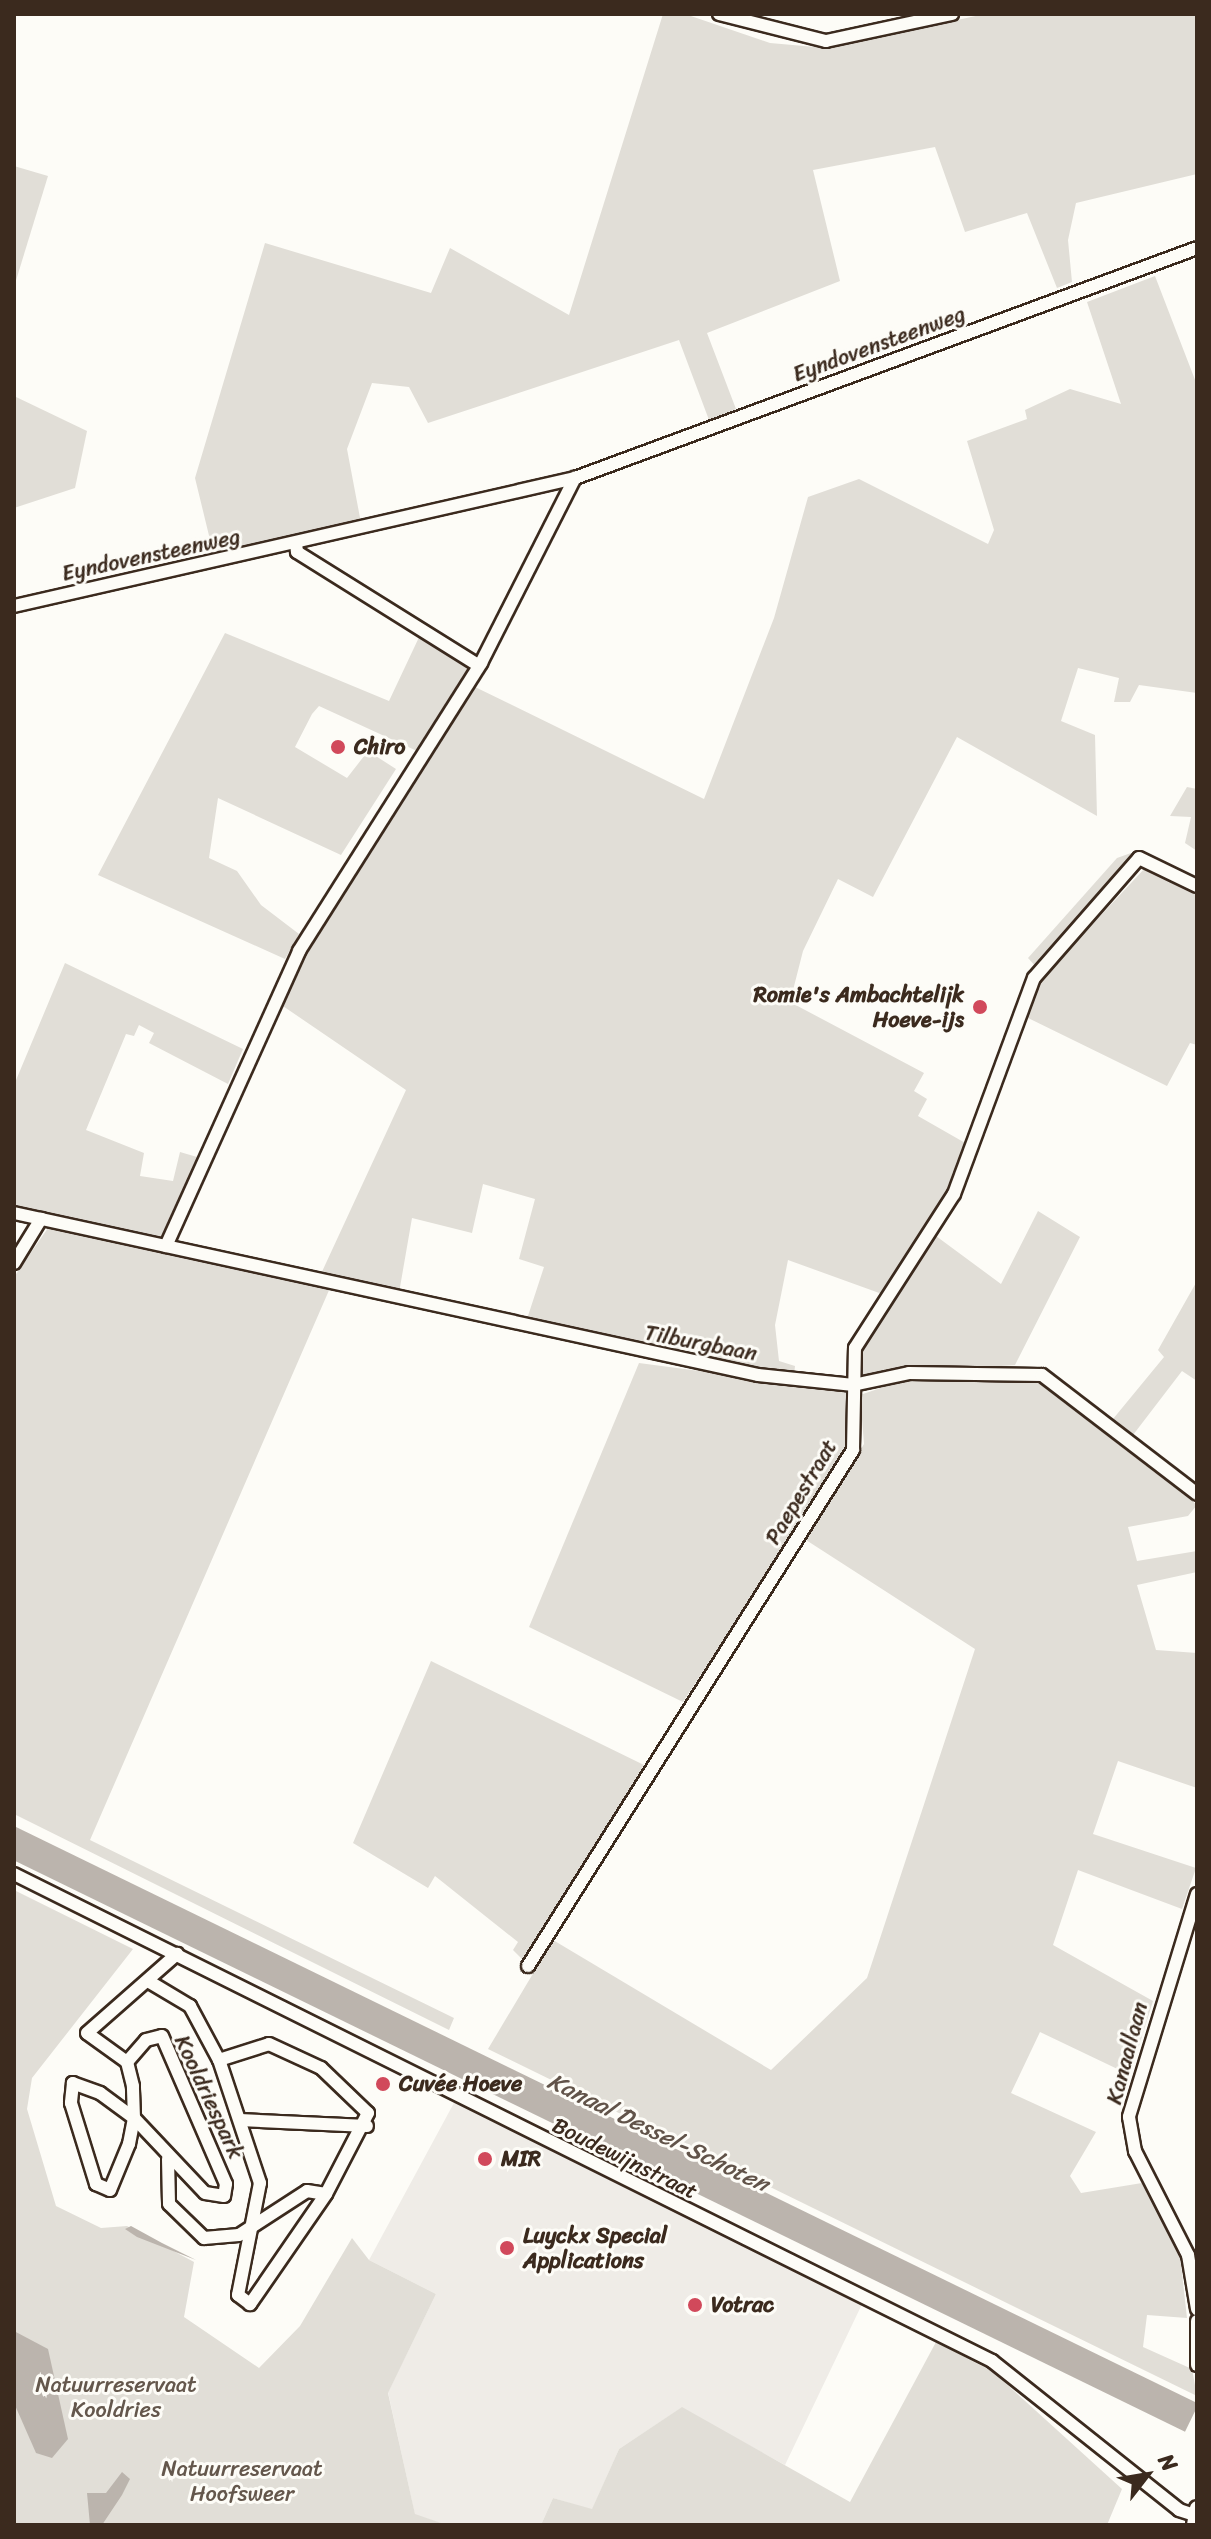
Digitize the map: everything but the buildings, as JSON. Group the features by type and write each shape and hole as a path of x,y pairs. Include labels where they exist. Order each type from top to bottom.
{"street":[{"path":"719,14 826,41 952,14"},
{"name":"Eyndovensteenweg","path":"14,606 575,478 1197,248"},
{"path":"166,1246 299,951 478,665 575,478"},
{"path":"296,543 297,552 478,665"},
{"name":"Paepestraat","path":"528,1966 853,1450 853,1385 860,1338 954,1194 1022,997 1139,858 1197,886"},
{"name":"Tilburgbaan","path":"14,1213 676,1360 853,1385 909,1373 1042,1375 1197,1494"},
{"path":"14,1263 41,1219"},
{"name":"Boudewijnstraat","path":"14,1874 992,2361 1196,2516"},
{"name":"Kanaallaan","path":"1197,1894 1129,2117 1135,2151 1188,2255 1197,2309"},
{"path":"127,2062 87,2033 177,1954"},
{"name":"Kooldriespark","path":"148,1981 190,2006 219,2060 260,2183 249,2226 238,2295 244,2304 258,2299 326,2194 367,2126 365,2106 321,2068 269,2044 219,2060"},
{"name":"Kooldriespark","path":"127,2062 134,2118 120,2181 102,2190 68,2091 84,2083 134,2118 168,2159 205,2193 224,2196 226,2184 162,2036 154,2035 127,2062"},
{"name":"Kooldriespark","path":"240,2120 367,2126"},
{"path":"168,2159 169,2204 189,2231 221,2241 296,2195 326,2194"},
{"path":"1197,2321 1197,2365"}],"shaded area":[{"path":"14,1826 1197,2403 1185,2432 14,1860"},
{"path":"455,2101 864,2300 785,2465 681,2408 619,2449 592,2510 553,2498 541,2525 447,2525 415,2515 388,2392 436,2294 369,2260"},
{"path":"131,2226 196,2260 137,2237 125,2229"},
{"path":"14,2331 48,2349 68,2439 52,2458 36,2453 14,2403"},
{"path":"122,2472 130,2479 122,2495 102,2525 90,2525 87,2493 106,2493"}],"green space":[{"path":"663,14 685,14 770,43 827,48 985,14 1197,14 1197,174 1076,203 1068,240 1072,282 1057,288 1027,213 965,232 935,147 813,170 840,281 707,333 736,409 709,420 679,340 428,423 409,387 372,383 347,449 361,523 213,552 195,478 265,243 431,293 450,248 569,315"},
{"path":"14,166 48,176 14,287"},
{"path":"1155,276 1197,385 1197,693 1139,685 1130,702 1114,702 1119,678 1078,668 1061,721 1095,735 1097,816 957,737 873,897 838,879 803,951 790,1002 924,1073 914,1091 927,1099 918,1116 967,1144 931,1225 882,1294 788,1260 775,1325 779,1361 795,1366 794,1375 526,1322 544,1267 519,1259 535,1199 483,1184 472,1233 412,1218 399,1293 320,1276 406,1090 277,1002 294,964 473,686 704,799 774,618 808,497 859,479 988,544 994,530 967,441 1027,419 1025,410 1070,389 1121,404 1087,302"},
{"path":"14,396 87,431 75,488 14,508"},
{"path":"225,633 389,701 421,633 471,665 417,751 319,706 312,714 295,747 347,778 368,751 396,769 341,855 218,798 209,858 237,871 261,905 299,934 285,959 98,875"},
{"path":"1187,787 1197,789 1197,851 1185,843 1191,817 1170,816"},
{"path":"1131,853 1134,859 1037,968 1028,958 1117,858"},
{"path":"1146,867 1197,891 1197,1045 1190,1043 1167,1086 1024,1016 1044,976"},
{"path":"65,963 243,1049 228,1084 149,1043 154,1033 139,1025 134,1036 126,1034 86,1130 144,1153 140,1176 173,1181 180,1152 197,1157 165,1239 14,1205 14,1085"},
{"path":"1038,1211 1080,1237 1015,1365 862,1376 863,1346 936,1236 1001,1284"},
{"path":"48,1228 330,1288 90,1840 454,2018 449,2030 14,1814 14,1277"},
{"path":"1197,1281 1197,1381 1182,1371 1133,1435 1113,1419 1164,1357 1158,1350"},
{"path":"639,1363 850,1391 846,1454 683,1702 529,1627"},
{"path":"907,1379 1039,1383 1197,1505 1188,1516 1128,1527 1137,1561 1197,1551 1197,1572 1137,1585 1156,1650 1197,1653 1197,1788 1118,1761 1093,1834 1196,1868 1182,1909 1078,1870 1053,1945 1153,2001 1130,2075 1040,2032 1011,2093 1096,2132 1070,2176 1081,2193 1142,2183 1180,2255 1187,2318 1147,2315 1143,2347 1192,2369 1197,2396 488,2049 553,1940 771,2070 867,1978 975,1649 806,1540 864,1444 860,1395"},
{"path":"431,1661 644,1765 524,1961 513,1950 518,1942 435,1876 428,1888 353,1843"},
{"path":"14,1890 133,1949 32,2078 27,2109 56,2206 101,2228 127,2226 194,2262 184,2317 259,2368 300,2326 352,2238 369,2260 436,2294 388,2393 415,2514 447,2525 14,2525"},
{"path":"936,2342 992,2371 1122,2489 1107,2525 541,2525 553,2498 592,2509 619,2449 682,2407 850,2502"}],"place":[{"name":"Chiro","path":"338,747"},
{"name":"Romie's Ambachtelijk Hoeve-ijs","path":"980,1007"},
{"name":"Cuvée Hoeve","path":"383,2084"},
{"name":"MIR","path":"485,2159"},
{"name":"Luyckx Special Applications","path":"507,2248"},
{"name":"Votrac","path":"695,2305"}],"water label":[{"name":"Kanaal Dessel-Schoten","path":"658,2133"}],"park label":[{"name":"Natuurreservaat Kooldries","path":"116,2396"},
{"name":"Natuurreservaat Hoofsweer","path":"242,2480"}]}
